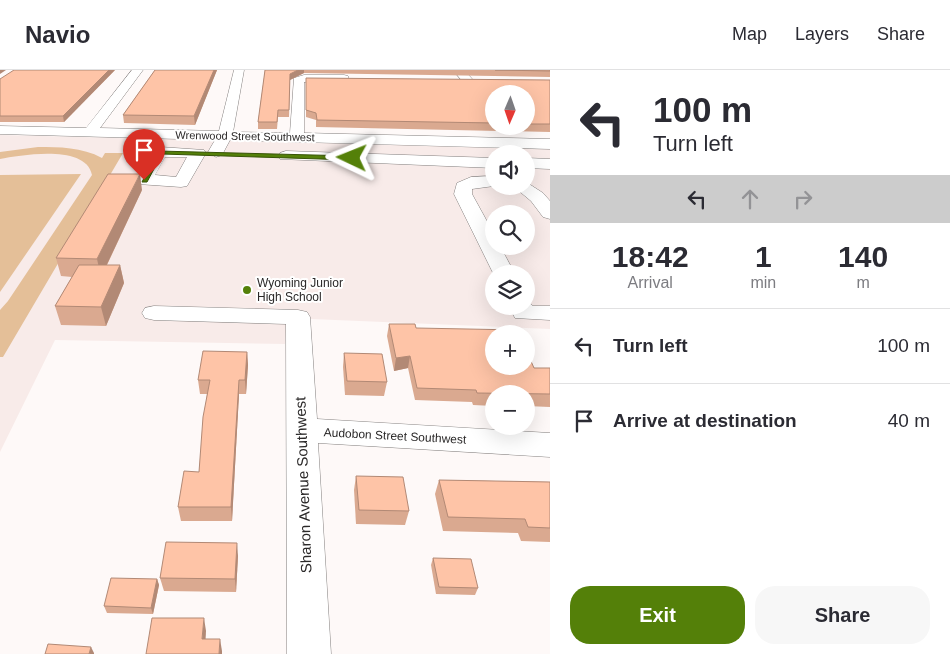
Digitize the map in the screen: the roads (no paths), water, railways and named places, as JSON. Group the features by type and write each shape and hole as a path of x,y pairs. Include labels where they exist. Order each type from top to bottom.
{"street":[{"path":"90,132 138,70"},
{"path":"215,154 225,136 239,70"},
{"path":"449,80 473,81 458,70"},
{"path":"297,137 298,80 304,78 352,79"},
{"name":"Wrenwood Street Southwest","path":"0,130 550,144"},
{"path":"198,153 234,154"},
{"path":"273,156 485,163"},
{"path":"535,163 550,164"},
{"path":"485,181 471,182 463,187 462,194 499,265"},
{"path":"534,195 550,213"},
{"name":"Sharon Avenue Southwest","path":"154,313 298,316 308,654"},
{"path":"535,313 550,313"},
{"name":"Audobon Street Southwest","path":"300,430 550,444"}],"place":[{"name":"Wyoming Junior High School","path":"247,290"}]}
